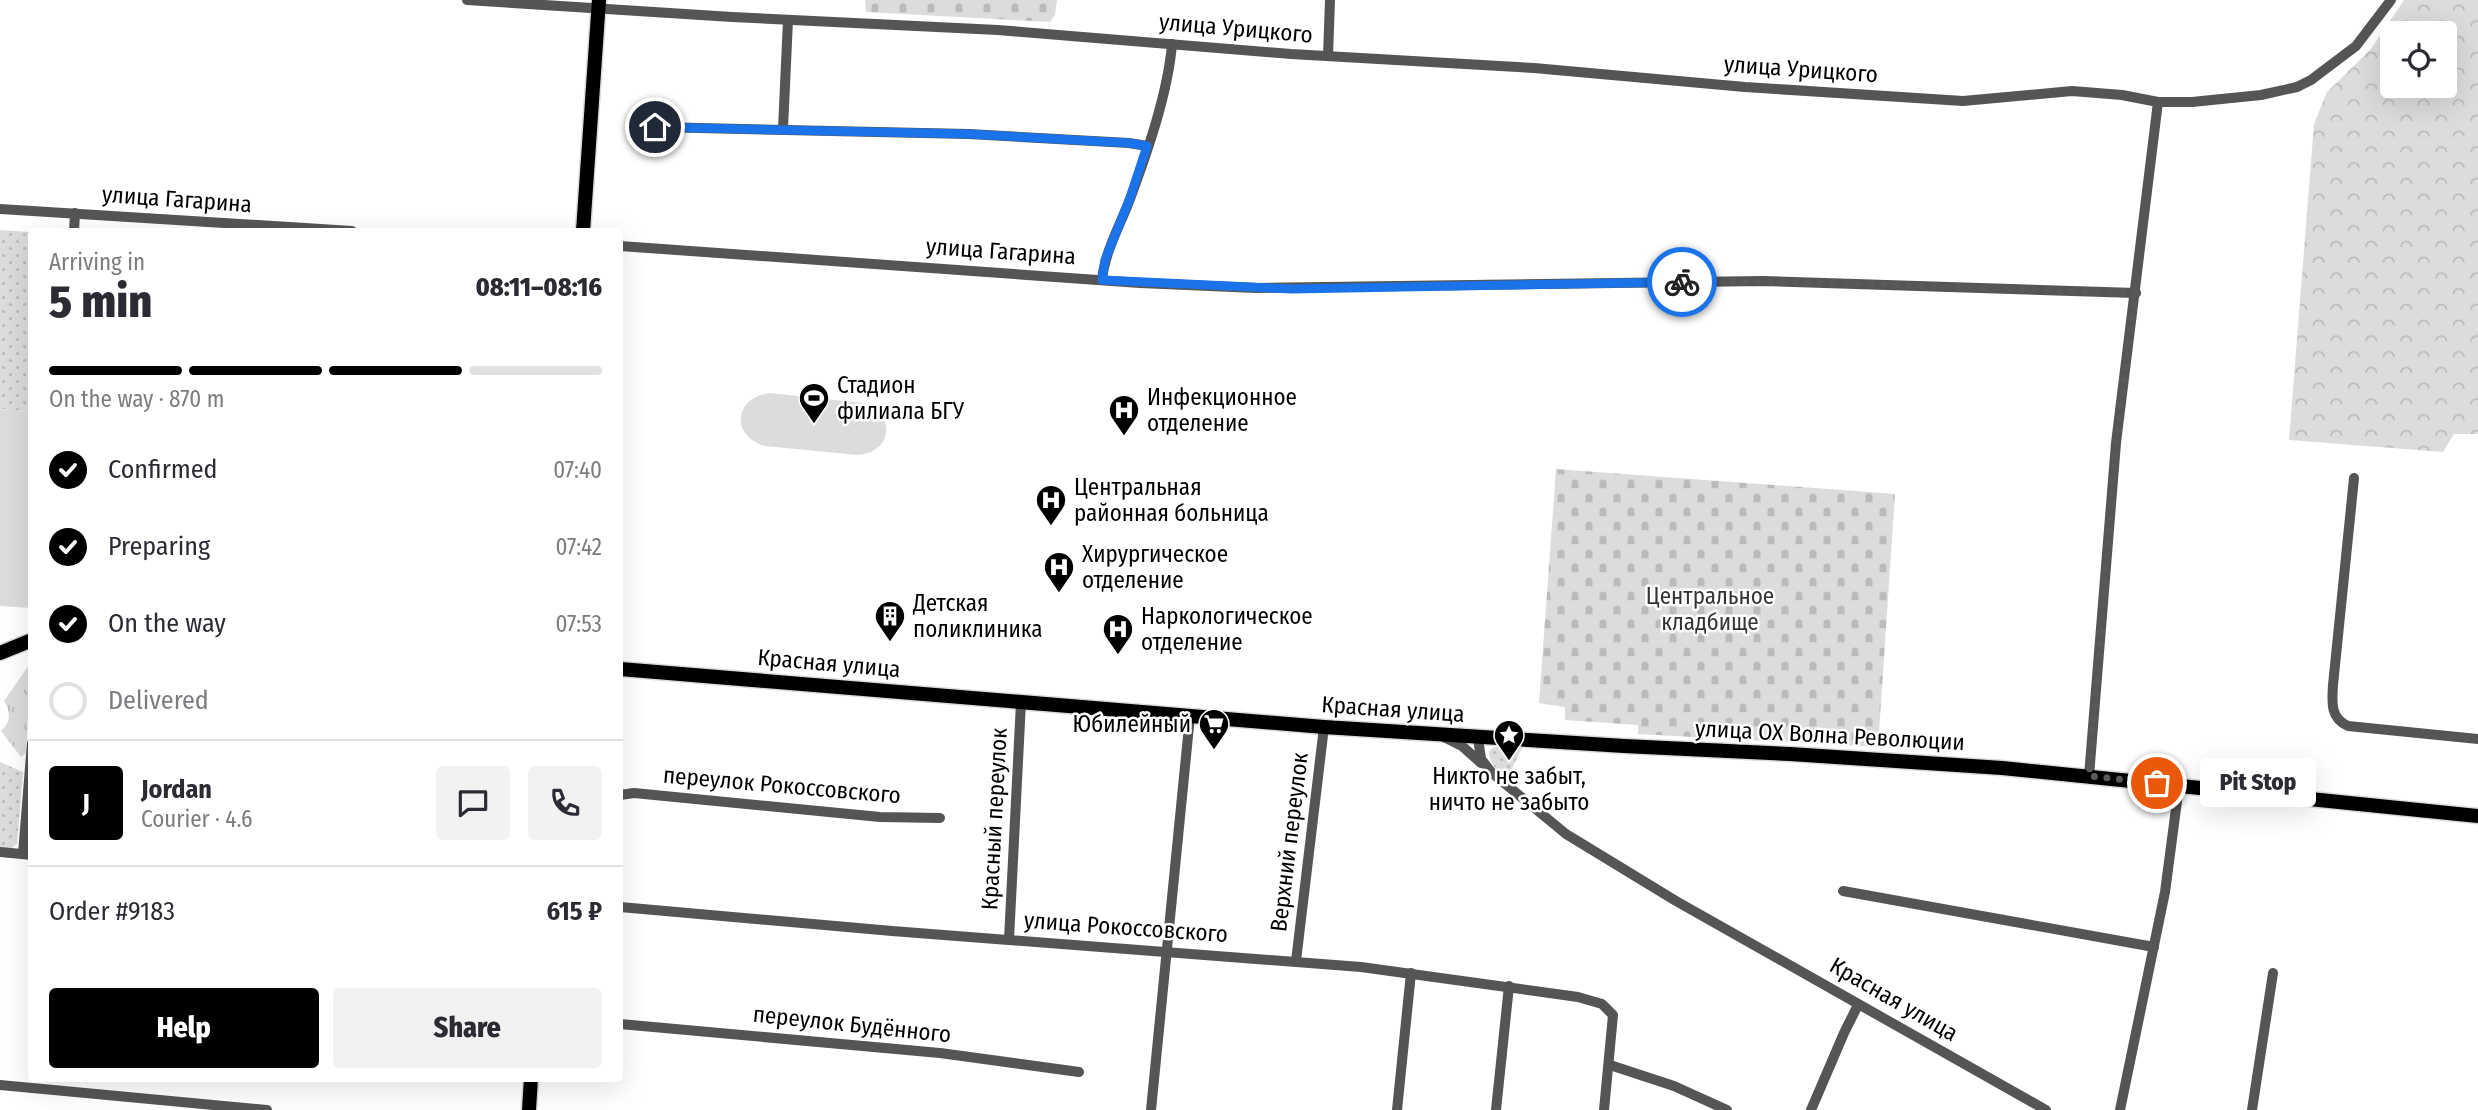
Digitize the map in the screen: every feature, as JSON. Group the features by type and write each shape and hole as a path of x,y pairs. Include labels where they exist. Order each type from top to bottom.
{"main road":[{"path":"583,228 599,5"},
{"path":"0,653 28,642"},
{"name":"Красная улица","path":"623,669 1478,738"},
{"name":"улица ОХ Волна Революции","path":"1478,738 1818,755 2089,776 2478,816"},
{"path":"529,1110 531,1082"}],"street":[{"name":"улица Урицкого","path":"467,0 599,5 788,20 998,30 1963,101 2049,92 2089,92 2158,102 2233,99 2297,87 2327,71 2356,46 2391,0"},
{"path":"1328,56 1330,0"},
{"path":"782,129 788,20"},
{"path":"1102,280 1105,260 1130,198 1169,72 1172,44"},
{"path":"2089,776 2116,443 2158,102"},
{"path":"655,127 969,134 1147,146"},
{"name":"улица Гагарина","path":"0,209 306,228"},
{"path":"74,228 75,213"},
{"name":"улица Гагарина","path":"623,246 1102,280 1292,289 1763,281 2136,293"},
{"path":"2354,478 2333,685 2332,705 2335,716 2348,726 2478,738"},
{"name":"Красный переулок","path":"1009,939 1021,702"},
{"path":"1152,1110 1189,716"},
{"name":"Верхний переулок","path":"1296,961 1324,727"},
{"path":"1440,735 1462,746 1492,773"},
{"name":"Красная улица","path":"1478,738 1481,759 1492,773 1536,811 1583,845 1858,1005 2046,1110"},
{"path":"2120,1110 2170,862 2179,786"},
{"name":"переулок Рокоссовского","path":"623,795 634,793 880,817 940,818"},
{"path":"0,852 27,854 28,832"},
{"path":"1843,891 2154,947"},
{"name":"улица Рокоссовского","path":"623,907 892,931 1296,961 1411,973 1578,996 1611,1011 1614,1025 1610,1065"},
{"path":"1397,1110 1411,973"},
{"path":"2252,1110 2273,973"},
{"path":"1496,1110 1509,986"},
{"path":"1811,1110 1858,1005"},
{"name":"переулок Будённого","path":"623,1024 940,1053 1079,1072"},
{"path":"1604,1110 1610,1065 1674,1086 1727,1110"},
{"path":"0,1085 267,1110"}],"green space":[{"path":"865,0 1057,0 1055,15 1050,22 866,12"},
{"path":"2404,0 2478,0 2478,434 2454,434 2443,452 2289,440 2314,124 2327,92 2371,49 2380,36 2380,98 2457,98 2457,21 2390,21"},
{"path":"0,230 28,232 28,411 0,409"},
{"name":"Стадион филиала БГУ","path":"770,393 864,403 875,409 886,424 883,441 869,453 857,455 765,446 746,434 741,417 749,402"},
{"path":"0,409 28,411 28,608 0,606"},
{"name":"Центральное кладбище","path":"1556,469 1895,494 1878,747 1638,734 1638,725 1565,720 1565,707 1539,703"},
{"path":"28,666 26,753 21,757 1,731 9,717 4,701"},
{"path":"1494,747 1522,748 1507,779 1491,760 1489,751"},
{"path":"0,762 23,772 17,843 12,848 0,848"}],"way so far":[{"path":"1682,282 1800,281 2136,293 2116,443 2089,776 2157,783"}],"place":[{"name":"Стадион филиала БГУ","path":"814,425"},
{"name":"Инфекционное отделение","path":"1124,437"},
{"name":"Центральная районная больница","path":"1051,527"},
{"name":"Хирургическое отделение","path":"1059,594"},
{"name":"Детская поликлиника","path":"890,643"},
{"name":"Наркологическое отделение","path":"1118,656"},
{"name":"Юбилейный","path":"1214,751"},
{"name":"Никто не забыт, ничто не забыто","path":"1509,762"},
{"name":"Pit Stop","path":"2157,783"}],"route":[{"path":"655,127 969,134 1147,146 1105,260 1102,280 1292,289 1682,282"}]}
